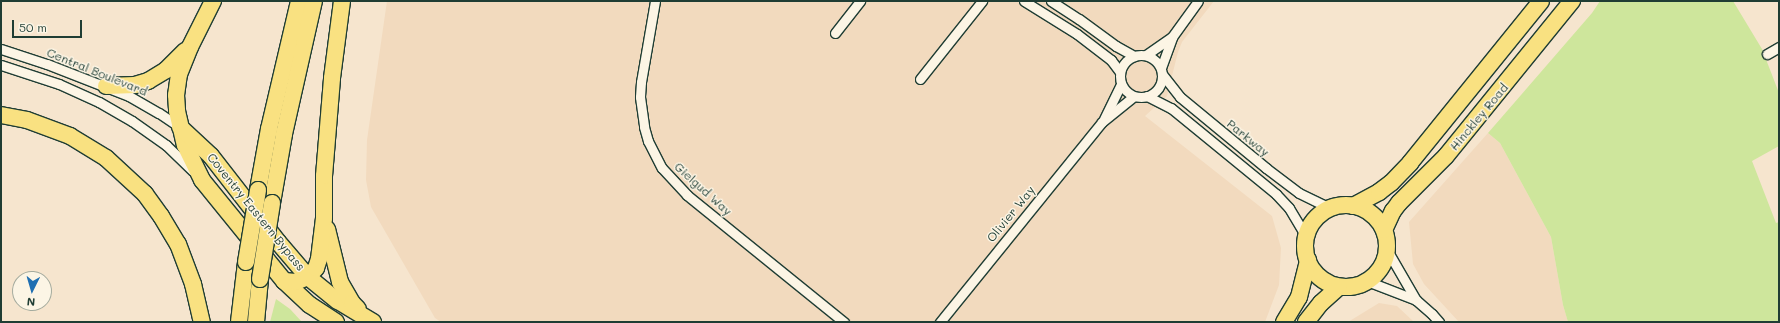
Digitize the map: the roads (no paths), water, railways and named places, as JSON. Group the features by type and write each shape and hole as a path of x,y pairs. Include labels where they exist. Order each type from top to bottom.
{"highway":[{"name":"Coventry Eastern Bypass","path":"213,1 190,47 179,74 176,95 180,127 190,158 202,180 284,281 310,305 336,322"},
{"path":"239,322 246,262 269,129 299,1"},
{"path":"256,322 260,279 284,134 314,1"},
{"path":"284,281 296,282 308,277 316,268 319,259 324,218 324,176 332,78 342,1"},
{"name":"Hinckley Road","path":"1353,206 1379,192 1405,168 1541,1"},
{"name":"Hinckley Road","path":"1384,230 1393,211 1399,203 1446,156 1572,1"},
{"path":"106,86 135,85 153,79 166,70 190,47"},
{"path":"1,115 27,120 70,136 106,158 126,176 152,203 167,226 188,268 202,322"},
{"name":"Coventry Eastern Bypass","path":"180,127 211,156 278,242 308,277 338,301 373,322"},
{"path":"1341,205 1362,208 1376,217 1384,230 1387,250 1378,270 1367,281 1354,287 1339,287 1320,280 1308,260 1305,246 1305,235 1312,221 1318,215 1330,208 1341,205"},
{"path":"324,218 340,282 352,303 373,322"},
{"path":"1284,322 1299,297 1308,260"},
{"path":"1306,322 1321,303 1339,287"}],"street":[{"name":"Gielgud Way","path":"655,1 641,82 640,97 642,116 648,141 662,168 687,195 844,322"},
{"path":"835,33 860,1"},
{"path":"920,79 982,1"},
{"path":"1024,1 1084,38 1111,60 1120,72"},
{"path":"1051,1 1121,49 1134,56"},
{"path":"1172,37 1146,55 1134,56 1127,60 1120,72 1120,84 1122,89 1133,97 1147,96 1157,90 1161,71 1172,37 1198,1"},
{"path":"1767,54 1779,46"},
{"name":"Central Boulevard","path":"1,49 106,86 153,109 180,127"},
{"path":"1146,55 1157,62 1161,71"},
{"name":"Central Boulevard","path":"1,65 59,84 99,102 132,121 166,145 202,180"},
{"name":"Parkway","path":"1161,71 1180,97 1266,168 1299,193 1330,208"},
{"name":"Olivier Way","path":"1102,122 1120,84"},
{"name":"Parkway","path":"1147,96 1171,108 1276,194 1289,208 1305,235"},
{"name":"Olivier Way","path":"940,322 1102,122 1133,97"},
{"path":"1387,250 1416,300 1439,322"},
{"path":"1367,281 1416,300"}]}
